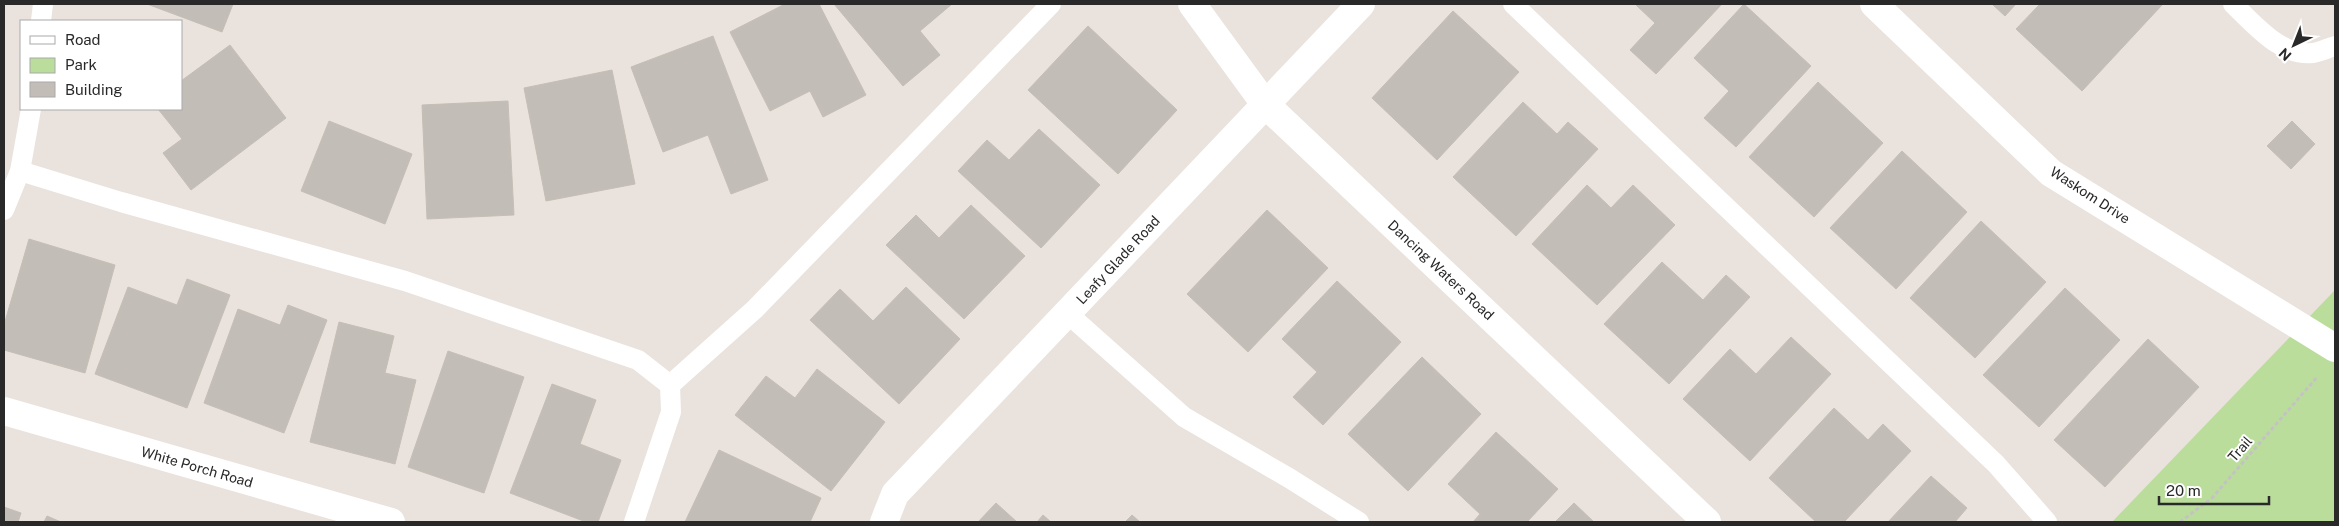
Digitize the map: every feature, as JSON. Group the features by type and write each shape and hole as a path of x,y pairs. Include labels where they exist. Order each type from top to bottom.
{"street":[{"name":"Dancing Waters Road","path":"1192,4 1265,104 1707,522"},
{"name":"Leafy Glade Road","path":"884,522 895,494 1361,4"},
{"name":"Waskom Drive","path":"1874,4 2052,173 2335,348"},
{"name":"White Porch Road","path":"4,410 314,512 391,522"}],"lane":[{"path":"41,20 43,4"},
{"path":"670,386 756,309 1051,4"},
{"path":"1513,4 1996,464 2047,522"},
{"path":"2233,4 2264,34 2288,49 2312,54 2335,46"},
{"path":"4,210 20,171 31,110"},
{"path":"20,171 120,202 405,281 638,360 670,386 671,412 634,522"},
{"path":"1067,313 1184,417 1289,478 1359,522"}],"path":[{"name":"Trail","path":"2180,522 2212,498 2312,384"}],"green space":[{"path":"2335,290 2335,522 2112,522"}],"building":[{"path":"147,4 233,4 222,32"},
{"path":"785,4 819,4 866,95 823,117 810,91 770,111 730,32"},
{"path":"834,4 952,4 920,31 940,55 903,86"},
{"path":"1635,4 1722,4 1656,74 1630,50 1655,23"},
{"path":"1744,4 1811,66 1736,147 1704,118 1729,91 1694,58"},
{"path":"1992,4 2016,4 2005,16"},
{"path":"2040,4 2162,5 2082,91 2016,29"},
{"path":"1453,11 1519,72 1437,160 1372,98"},
{"path":"1088,26 1177,110 1118,174 1028,90"},
{"path":"713,36 768,180 731,194 708,135 663,152 631,67"},
{"path":"230,45 286,118 191,190 163,153 182,139 159,110 182,110 182,80"},
{"path":"612,70 635,184 546,201 524,88"},
{"path":"1818,82 1883,143 1814,217 1749,157"},
{"path":"508,101 514,215 427,219 422,105"},
{"path":"1523,102 1557,134 1568,122 1598,149 1516,236 1453,177"},
{"path":"329,121 412,154 385,224 301,191"},
{"path":"2292,121 2315,144 2291,169 2267,146"},
{"path":"1039,129 1100,185 1041,248 958,171 987,140 1009,160"},
{"path":"1902,151 1967,212 1896,289 1830,228"},
{"path":"1587,185 1611,208 1633,185 1675,225 1597,305 1532,244"},
{"path":"971,205 1025,256 964,319 886,245 916,215 939,238"},
{"path":"1267,210 1328,268 1248,352 1187,294"},
{"path":"1981,221 2046,282 1975,358 1910,298"},
{"path":"29,239 115,265 85,373 4,350 4,325"},
{"path":"1662,262 1703,300 1726,275 1750,297 1669,384 1604,324"},
{"path":"187,279 230,295 187,408 95,374 128,287 177,305"},
{"path":"1337,281 1401,342 1323,425 1293,397 1317,372 1282,339"},
{"path":"906,287 960,339 899,404 810,320 840,289 873,321"},
{"path":"2065,288 2120,340 2039,427 1983,375"},
{"path":"288,305 327,320 284,433 204,403 238,309 280,325"},
{"path":"339,322 394,336 385,373 416,380 395,464 310,442"},
{"path":"1791,337 1831,374 1750,461 1683,399 1730,349 1756,374"},
{"path":"2148,339 2199,387 2105,487 2054,440"},
{"path":"448,351 524,377 484,493 408,467"},
{"path":"1422,357 1481,414 1408,491 1348,434"},
{"path":"817,369 885,422 831,491 735,415 766,376 795,398"},
{"path":"552,384 596,400 580,444 621,460 598,522 586,522 510,493"},
{"path":"1834,408 1868,440 1883,424 1911,451 1844,522 1816,522 1769,478"},
{"path":"1496,432 1558,489 1527,522 1473,522 1480,514 1448,484"},
{"path":"719,450 821,498 810,522 685,522"},
{"path":"1931,476 1967,508 1955,522 1888,522"},
{"path":"996,503 1017,522 978,522"},
{"path":"1574,503 1594,522 1555,522"},
{"path":"4,507 21,513 18,522 4,522"},
{"path":"1043,515 1051,522 1037,522"},
{"path":"1132,515 1140,522 1125,522"},
{"path":"47,516 61,522 44,522"}]}
